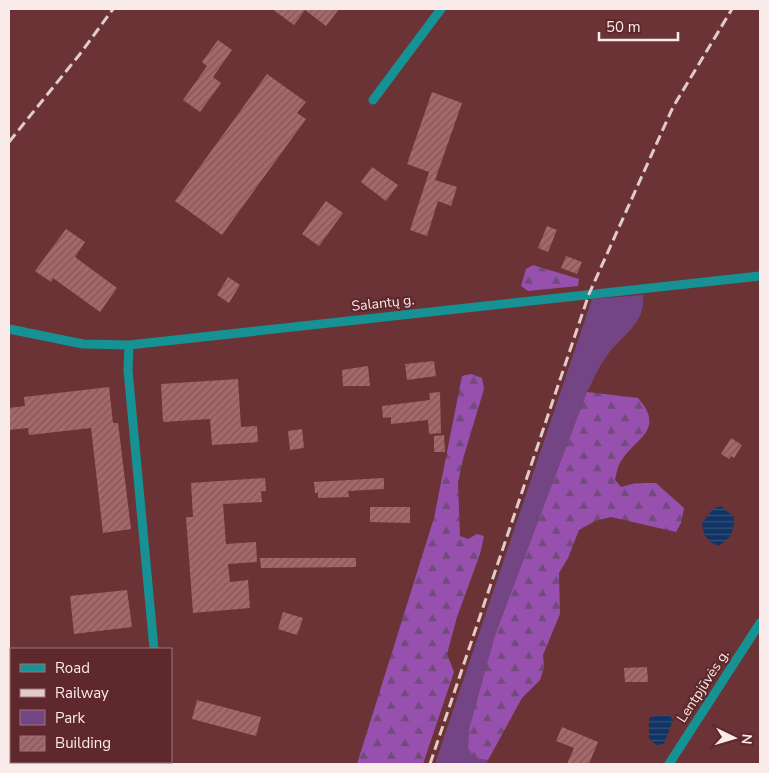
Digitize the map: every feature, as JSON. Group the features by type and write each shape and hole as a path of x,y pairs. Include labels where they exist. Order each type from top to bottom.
{"street":[{"path":"373,100 441,9"},
{"name":"Salantų g.","path":"9,329 83,344 129,345 760,276"},
{"path":"129,345 128,370 154,648"},
{"name":"Lentpjūvės g.","path":"669,764 760,623"}],"green space":[{"path":"533,265 579,279 578,286 528,291 521,286 526,269"},
{"path":"643,295 641,314 637,322 606,357 587,392 495,635 469,729 468,748 474,758 488,760 486,764 435,764 592,299"},
{"path":"471,374 482,378 484,389 463,459 458,483 460,536 468,539 477,534 484,536 480,554 457,617 447,654 454,672 423,764 357,764 434,518 462,376"},
{"path":"587,392 638,398 646,410 649,419 648,427 624,456 618,467 615,480 621,487 636,483 656,483 684,508 681,523 676,532 611,517 595,521 579,530 568,558 559,573 560,614 543,655 544,668 540,680 522,698 488,760 474,758 468,748 469,729 495,635"}],"water":[{"path":"721,506 734,517 734,522 729,538 718,546 706,537 702,523 713,509"},
{"path":"670,716 673,720 664,744 656,745 649,738 649,719 650,717"}],"building":[{"path":"272,9 339,9 326,26 305,10 294,25"},
{"path":"218,40 232,50 213,77 221,83 200,112 183,100 207,66 202,62"},
{"path":"267,74 306,102 297,113 306,119 222,235 175,201"},
{"path":"432,92 462,103 435,180 457,187 451,206 438,201 427,236 410,230 429,172 407,164"},
{"path":"372,167 398,185 386,201 361,182"},
{"path":"326,201 343,213 319,246 302,234"},
{"path":"547,226 557,230 548,252 538,248"},
{"path":"66,229 85,242 75,257 117,288 100,312 53,278 51,282 35,271"},
{"path":"566,256 582,262 577,274 561,268"},
{"path":"228,277 240,285 229,303 217,295"},
{"path":"434,361 436,376 407,380 405,364"},
{"path":"368,366 370,386 343,386 342,370"},
{"path":"238,379 241,427 257,426 258,442 212,445 210,419 163,422 161,384"},
{"path":"109,387 113,423 118,423 131,529 103,533 91,428 29,435 28,428 9,430 9,408 25,406 24,397"},
{"path":"440,392 441,433 429,434 428,420 391,424 391,417 383,418 382,406 430,400 429,393"},
{"path":"302,429 304,448 290,450 288,431"},
{"path":"444,435 445,452 434,452 434,436"},
{"path":"731,438 742,445 734,458 731,456 729,459 721,454"},
{"path":"265,478 266,491 261,491 262,502 223,504 226,544 256,542 257,562 228,564 230,582 248,580 250,608 193,613 186,517 193,517 191,483"},
{"path":"384,478 384,489 348,491 349,497 318,498 318,493 315,493 314,482"},
{"path":"370,507 410,507 410,523 370,522"},
{"path":"260,558 356,558 356,567 261,568"},
{"path":"127,590 132,627 74,634 70,596"},
{"path":"283,612 303,618 297,635 278,629"},
{"path":"647,667 648,682 625,682 624,668"},
{"path":"197,700 261,717 256,736 192,719"},
{"path":"562,727 598,742 589,764 567,764 574,748 556,741"}],"railway":[{"path":"9,142 80,54 113,9"},
{"path":"430,764 589,294 673,107 732,9"}]}
